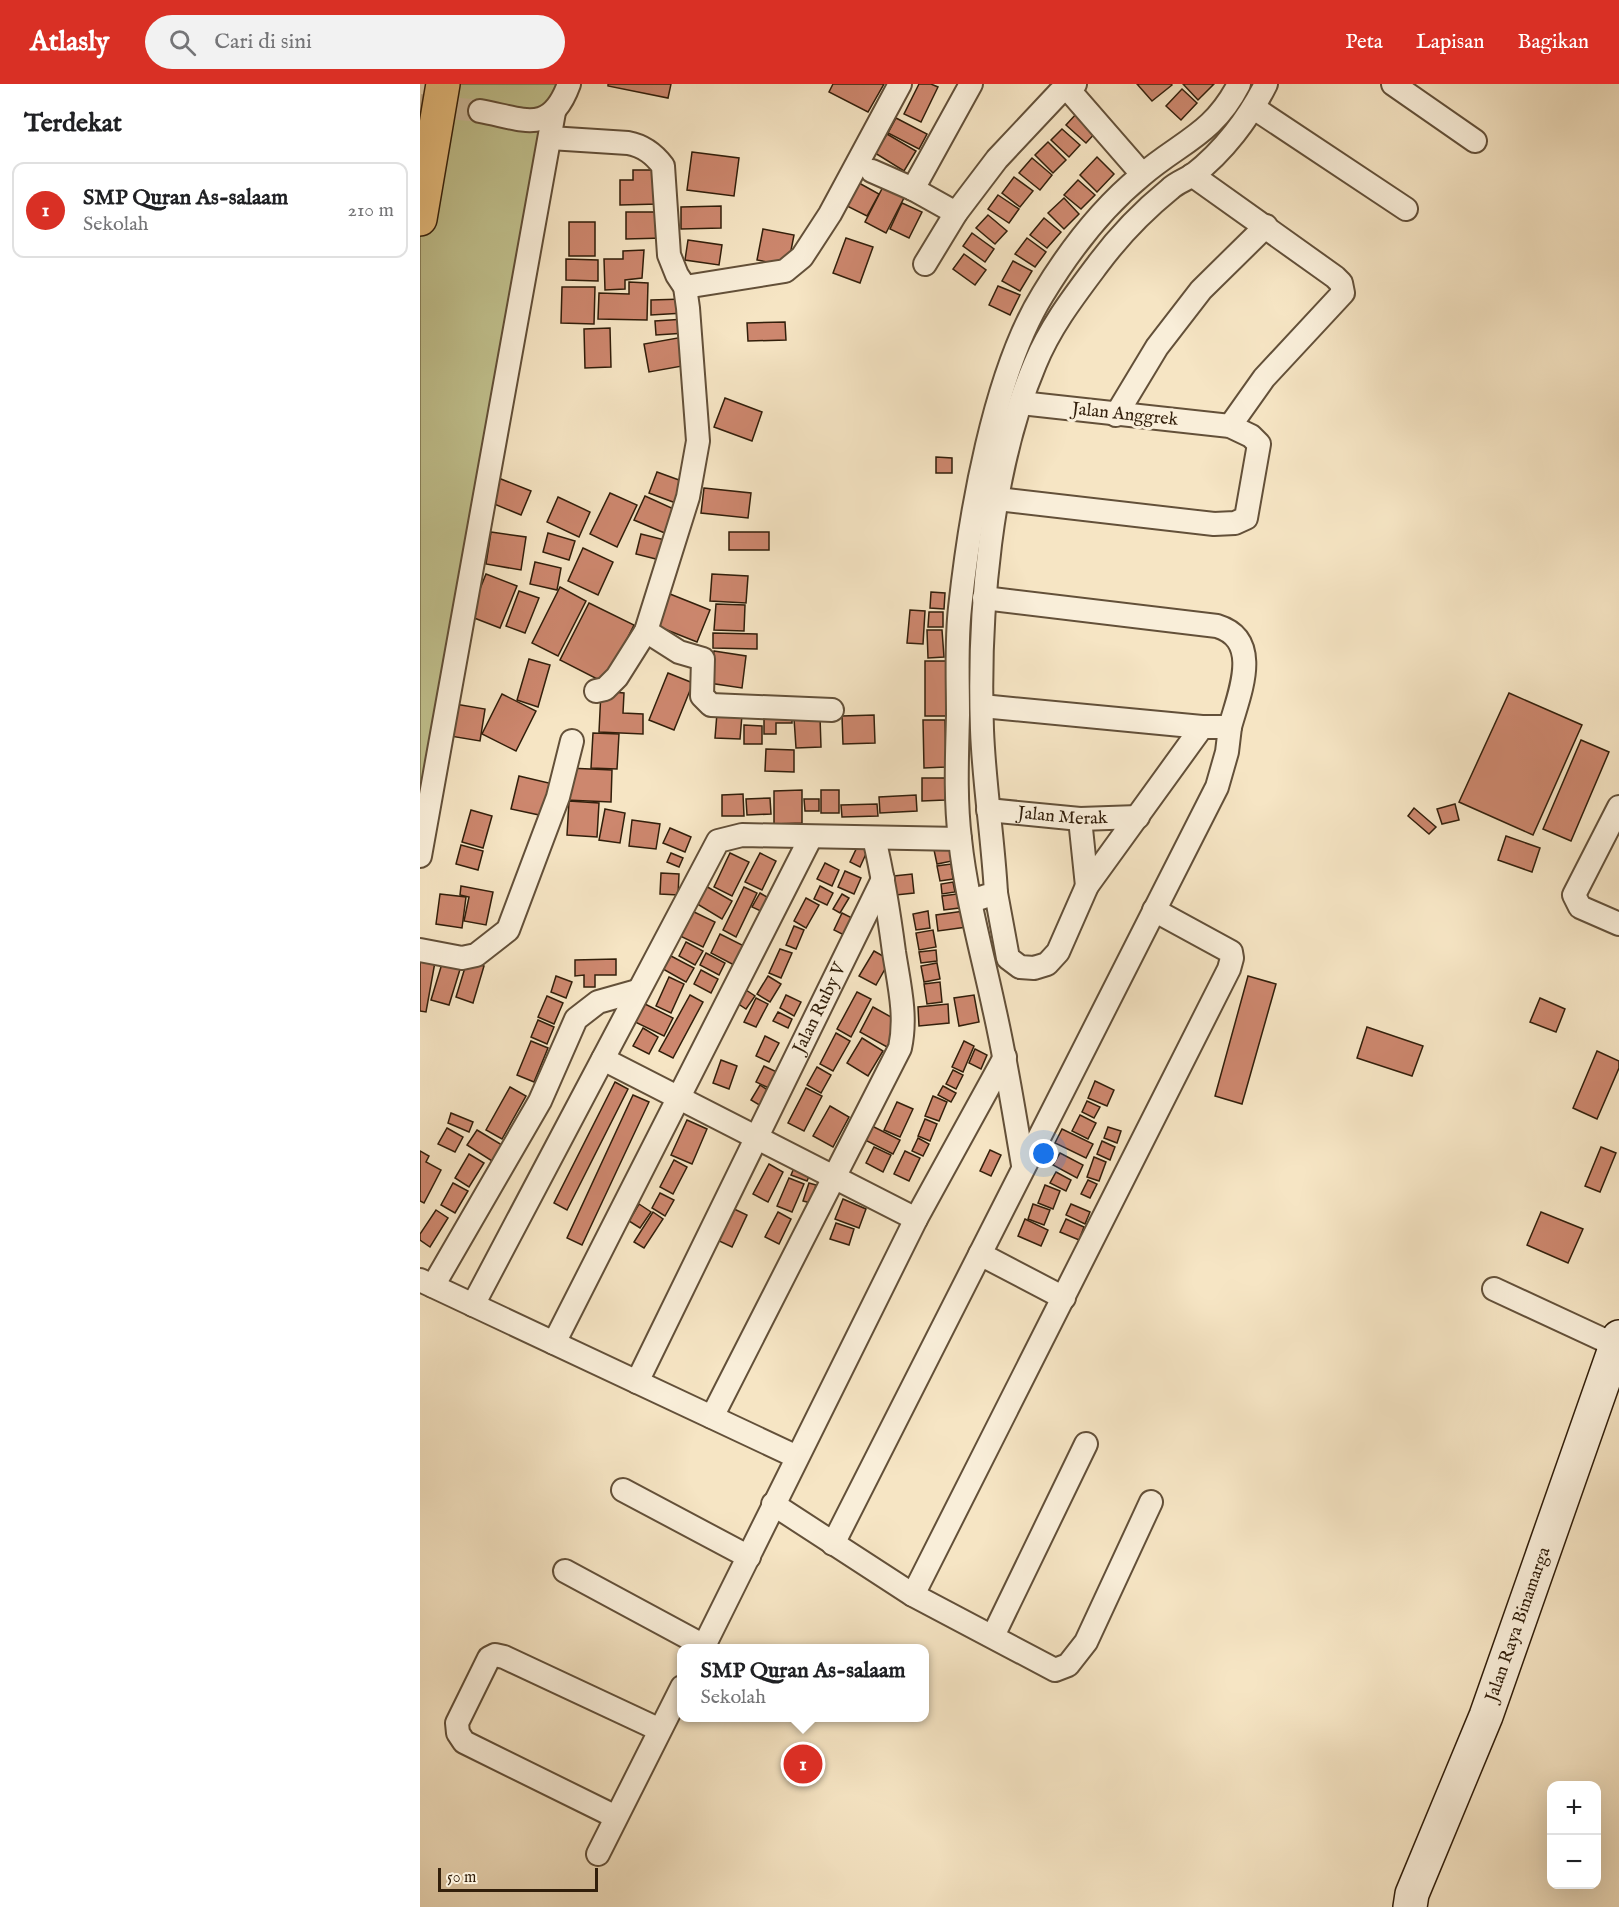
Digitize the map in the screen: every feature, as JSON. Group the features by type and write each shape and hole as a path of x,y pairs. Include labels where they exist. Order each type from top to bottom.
{"highway":[{"path":"420,219 443,84"}],"street":[{"path":"420,856 554,112 569,84"},
{"path":"685,287 785,271 802,257 830,214 900,84"},
{"path":"913,189 971,84"},
{"path":"1023,1166 1005,1057 960,839 957,774 960,609 976,504 994,419 1015,351 1042,296 1085,235 1110,205 1142,174 1191,142 1213,123 1239,84"},
{"path":"1202,727 1087,885 1058,952 1047,964 1034,968 1020,967 1008,958 996,893 988,810 982,706 984,598 998,499 1021,403 1035,363 1061,312 1113,244 1170,188 1192,176 1214,156 1254,108 1266,84"},
{"path":"1394,84 1475,141"},
{"path":"925,264 956,213 997,159 1061,88 1142,174"},
{"path":"1254,108 1406,209"},
{"path":"480,111 534,121 546,118 554,112"},
{"path":"550,138 638,145 657,157 663,166 670,258 685,287 698,441 688,496 646,631 617,677 605,689 596,691"},
{"path":"872,171 913,189 956,213"},
{"path":"998,499 1214,524 1234,523 1246,518 1259,444 1251,436 1230,426 1264,378 1342,293 1341,283 1266,226 1192,176"},
{"path":"1116,415 1157,348 1201,290 1266,226"},
{"name":"Jalan Anggrek","path":"1021,403 1230,426"},
{"path":"833,1544 1217,787 1227,752 1230,727 1246,658 1243,645 1228,630 984,598"},
{"path":"646,631 679,652 703,659 702,696 711,705 832,710"},
{"path":"982,706 1202,727 1230,727"},
{"path":"420,950 462,958 476,955 508,930 558,797 572,741"},
{"path":"1619,807 1574,895 1580,907 1619,924"},
{"name":"Jalan Merak","path":"988,810 1080,819 1138,817"},
{"path":"1080,819 1087,885"},
{"path":"473,1305 718,841 742,835 960,839"},
{"path":"554,1343 811,837"},
{"path":"712,1417 900,1048 904,1027 883,879 874,838"},
{"name":"Jalan Ruby V","path":"637,1382 883,879"},
{"path":"971,901 996,893"},
{"path":"913,1595 1064,1298 1232,958 1231,952 1154,910"},
{"path":"637,991 598,1002 576,1019 540,1101 426,1283 797,1457"},
{"path":"705,1644 916,1219 1005,1057"},
{"path":"603,1059 916,1219"},
{"path":"980,1254 1064,1298"},
{"path":"1494,1289 1618,1344"},
{"name":"Jalan Raya Binamarga","path":"1410,1907 1412,1894 1486,1716 1618,1344"},
{"path":"993,1636 1086,1444"},
{"path":"623,1490 749,1557"},
{"path":"773,1504 913,1595 1055,1670 1068,1665 1086,1642 1151,1502"},
{"path":"565,1571 698,1644"},
{"path":"616,1817 464,1742 458,1733 457,1723 489,1658 495,1655 504,1657 658,1729"},
{"path":"598,1854 677,1694"}],"green space":[{"path":"443,84 569,84 420,856 420,219"}],"building":[{"path":"608,84 671,84 668,98 608,86"},
{"path":"833,84 884,84 868,112 829,92"},
{"path":"919,84 931,84 938,87 921,122 904,114"},
{"path":"1137,84 1171,84 1172,85 1152,101"},
{"path":"1183,84 1214,84 1198,100"},
{"path":"1182,89 1197,103 1181,120 1166,106"},
{"path":"1077,113 1097,131 1086,143 1066,125"},
{"path":"896,118 927,134 919,149 888,133"},
{"path":"1062,129 1080,145 1069,157 1051,140"},
{"path":"887,134 916,151 904,171 875,153"},
{"path":"1048,142 1066,160 1053,173 1035,155"},
{"path":"692,152 739,158 734,196 687,190"},
{"path":"1097,157 1114,174 1097,192 1080,175"},
{"path":"1032,158 1052,175 1040,190 1019,173"},
{"path":"633,170 658,170 658,204 620,205 620,180 633,180"},
{"path":"1014,177 1033,191 1020,207 1002,193"},
{"path":"887,179 908,190 886,233 865,222"},
{"path":"1078,180 1095,195 1081,209 1064,195"},
{"path":"859,183 879,194 867,216 847,206"},
{"path":"998,195 1019,209 1009,223 988,209"},
{"path":"1064,198 1079,214 1064,229 1048,213"},
{"path":"902,203 922,212 909,238 890,229"},
{"path":"721,206 721,228 681,229 681,207"},
{"path":"626,212 662,212 663,238 626,239"},
{"path":"988,215 1007,231 995,244 976,228"},
{"path":"1044,218 1061,232 1047,248 1030,235"},
{"path":"569,222 595,222 595,256 569,256"},
{"path":"763,229 794,235 788,266 757,260"},
{"path":"972,233 994,249 985,262 963,246"},
{"path":"846,238 873,247 860,283 833,273"},
{"path":"1027,238 1046,252 1035,267 1015,254"},
{"path":"688,240 722,245 719,265 685,260"},
{"path":"644,250 642,278 625,280 625,289 605,290 604,259 623,259 623,251"},
{"path":"964,254 986,270 975,285 953,269"},
{"path":"566,259 598,260 598,281 566,280"},
{"path":"1013,261 1032,271 1020,291 1002,281"},
{"path":"629,282 648,283 647,320 598,319 599,293 629,294"},
{"path":"998,286 1020,295 1010,315 989,305"},
{"path":"562,287 595,287 594,324 561,323"},
{"path":"684,299 684,313 651,315 651,300"},
{"path":"685,319 686,333 656,335 655,321"},
{"path":"785,322 786,340 748,341 747,323"},
{"path":"610,328 611,367 585,368 584,329"},
{"path":"683,337 688,365 649,372 644,344"},
{"path":"725,398 762,412 752,441 714,427"},
{"path":"936,457 952,458 952,473 936,473"},
{"path":"657,472 690,484 681,505 649,493"},
{"path":"496,477 531,491 521,515 487,501"},
{"path":"704,488 751,493 748,518 701,513"},
{"path":"610,493 637,505 617,547 590,534"},
{"path":"645,496 678,511 667,534 634,520"},
{"path":"558,497 590,512 579,537 547,522"},
{"path":"491,532 526,537 521,570 486,564"},
{"path":"729,532 769,532 769,550 729,550"},
{"path":"548,533 575,541 569,560 543,552"},
{"path":"641,534 665,540 660,560 636,554"},
{"path":"583,548 613,562 598,595 568,581"},
{"path":"535,562 561,568 557,590 530,584"},
{"path":"486,574 517,586 500,628 469,616"},
{"path":"712,574 748,576 746,603 710,601"},
{"path":"560,587 586,601 558,656 532,643"},
{"path":"519,591 539,598 525,633 506,626"},
{"path":"665,592 710,610 697,642 652,624"},
{"path":"931,592 945,593 944,609 930,608"},
{"path":"589,603 634,625 605,683 560,660"},
{"path":"716,604 745,605 744,631 714,630"},
{"path":"910,610 925,611 923,644 907,643"},
{"path":"929,612 943,612 943,627 928,627"},
{"path":"927,630 942,630 944,657 928,658"},
{"path":"713,633 757,634 757,649 713,648"},
{"path":"714,651 746,656 742,688 709,683"},
{"path":"529,659 550,665 538,707 517,700"},
{"path":"925,661 946,661 946,716 925,716"},
{"path":"668,673 693,683 674,730 649,720"},
{"path":"601,691 624,693 623,713 643,714 643,734 599,732"},
{"path":"1509,693 1582,725 1533,835 1459,802"},
{"path":"502,694 536,711 516,751 482,734"},
{"path":"455,704 485,709 480,741 450,736"},
{"path":"764,711 792,711 792,723 776,723 776,734 764,734"},
{"path":"717,713 742,715 740,739 715,738"},
{"path":"874,715 875,743 843,744 842,716"},
{"path":"820,717 821,747 796,748 794,718"},
{"path":"923,720 945,720 946,767 924,768"},
{"path":"744,725 762,726 762,744 744,744"},
{"path":"593,733 619,734 617,769 591,768"},
{"path":"1581,740 1609,752 1571,841 1543,829"},
{"path":"766,749 794,750 794,772 765,771"},
{"path":"568,768 612,770 611,802 566,800"},
{"path":"519,776 553,784 544,816 511,809"},
{"path":"922,778 945,778 945,800 922,801"},
{"path":"802,790 802,823 774,824 774,791"},
{"path":"821,790 839,790 839,813 821,813"},
{"path":"743,794 744,816 722,816 722,795"},
{"path":"916,795 917,811 880,813 879,797"},
{"path":"770,798 771,814 747,815 746,799"},
{"path":"804,799 819,799 819,811 805,811"},
{"path":"569,801 599,803 597,837 567,835"},
{"path":"877,804 878,816 842,817 841,805"},
{"path":"1455,804 1459,820 1442,824 1437,809"},
{"path":"1414,808 1436,827 1429,834 1408,816"},
{"path":"605,809 625,813 620,843 599,840"},
{"path":"471,810 492,816 483,848 462,842"},
{"path":"632,820 660,824 656,849 629,846"},
{"path":"670,828 691,837 685,852 663,843"},
{"path":"1506,836 1540,848 1532,872 1498,860"},
{"path":"860,841 870,845 860,867 850,862"},
{"path":"461,845 483,851 478,870 456,864"},
{"path":"949,848 952,861 937,864 934,850"},
{"path":"671,853 683,858 679,867 667,862"},
{"path":"730,853 749,862 732,896 714,887"},
{"path":"760,853 776,861 762,890 745,882"},
{"path":"825,863 839,870 832,886 817,879"},
{"path":"951,864 953,879 940,881 937,866"},
{"path":"845,871 861,878 854,894 838,887"},
{"path":"661,873 679,874 678,895 660,894"},
{"path":"912,874 914,893 896,895 894,876"},
{"path":"953,882 955,892 942,894 941,884"},
{"path":"704,885 732,901 722,919 694,902"},
{"path":"461,886 493,892 486,925 464,921 469,897 460,895"},
{"path":"820,886 833,893 827,905 814,899"},
{"path":"744,887 757,893 736,937 723,930"},
{"path":"760,893 772,900 765,913 752,907"},
{"path":"440,894 466,897 462,928 436,924"},
{"path":"842,894 849,898 840,913 833,909"},
{"path":"957,894 959,908 944,910 942,896"},
{"path":"806,898 819,905 806,928 794,921"},
{"path":"690,910 715,922 703,947 678,935"},
{"path":"971,910 974,926 938,931 936,915"},
{"path":"928,911 930,928 916,930 913,914"},
{"path":"842,913 858,921 850,938 834,930"},
{"path":"794,926 804,930 796,949 786,945"},
{"path":"933,930 936,947 919,950 916,933"},
{"path":"720,934 744,946 734,965 711,953"},
{"path":"686,942 703,951 695,965 679,956"},
{"path":"780,949 792,953 781,978 769,973"},
{"path":"936,950 937,961 921,963 919,952"},
{"path":"874,951 890,960 876,985 859,976"},
{"path":"706,953 725,963 719,975 700,965"},
{"path":"671,956 694,968 686,982 663,969"},
{"path":"444,957 462,963 449,1005 431,1000"},
{"path":"420,959 435,962 426,1012 420,1011"},
{"path":"616,959 616,975 595,975 595,987 584,987 584,975 575,976 575,960"},
{"path":"467,961 484,966 473,1003 456,997"},
{"path":"937,963 940,979 924,982 921,966"},
{"path":"701,970 718,979 711,993 694,984"},
{"path":"556,976 572,982 566,998 551,992"},
{"path":"768,976 781,984 770,1002 757,994"},
{"path":"1248,976 1276,984 1242,1104 1215,1096"},
{"path":"669,977 684,984 671,1013 656,1006"},
{"path":"940,982 942,1002 927,1004 924,984"},
{"path":"746,990 755,996 746,1009 737,1003"},
{"path":"857,992 871,999 851,1037 837,1029"},
{"path":"690,995 703,1002 673,1058 659,1051"},
{"path":"786,995 801,1002 794,1016 780,1008"},
{"path":"974,995 979,1022 959,1026 954,998"},
{"path":"547,996 563,1003 554,1024 538,1017"},
{"path":"756,998 768,1004 756,1027 744,1022"},
{"path":"1540,998 1565,1009 1556,1032 1530,1022"},
{"path":"641,1002 673,1018 664,1036 633,1021"},
{"path":"948,1004 949,1023 919,1026 918,1007"},
{"path":"873,1007 900,1022 887,1047 860,1032"},
{"path":"778,1012 792,1019 788,1028 773,1021"},
{"path":"538,1020 554,1027 547,1044 531,1037"},
{"path":"1367,1027 1423,1046 1412,1076 1357,1058"},
{"path":"643,1028 658,1037 649,1054 633,1046"},
{"path":"836,1033 850,1041 833,1071 820,1064"},
{"path":"765,1036 779,1043 769,1062 756,1056"},
{"path":"862,1038 883,1051 868,1076 847,1063"},
{"path":"531,1041 548,1048 534,1082 517,1075"},
{"path":"964,1041 974,1046 963,1072 952,1067"},
{"path":"975,1049 987,1055 981,1069 969,1063"},
{"path":"1597,1051 1619,1061 1619,1068 1597,1119 1573,1108"},
{"path":"721,1060 737,1066 729,1089 713,1083"},
{"path":"764,1066 779,1073 771,1089 756,1082"},
{"path":"817,1067 831,1075 821,1093 807,1085"},
{"path":"953,1070 963,1075 956,1089 946,1084"},
{"path":"1095,1081 1114,1090 1107,1106 1088,1098"},
{"path":"615,1082 628,1089 567,1210 554,1203"},
{"path":"760,1085 769,1091 761,1106 751,1100"},
{"path":"943,1086 956,1093 951,1102 938,1095"},
{"path":"510,1087 526,1096 502,1139 486,1130"},
{"path":"806,1088 822,1096 804,1131 788,1123"},
{"path":"633,1095 649,1102 582,1245 567,1238"},
{"path":"933,1096 947,1102 939,1121 925,1116"},
{"path":"1087,1101 1100,1107 1094,1118 1082,1112"},
{"path":"897,1102 913,1109 900,1137 884,1130"},
{"path":"830,1106 849,1117 833,1147 813,1136"},
{"path":"451,1113 473,1122 469,1132 448,1123"},
{"path":"1080,1115 1096,1123 1088,1139 1072,1131"},
{"path":"925,1119 937,1124 930,1141 918,1136"},
{"path":"687,1120 707,1129 692,1164 671,1155"},
{"path":"872,1126 900,1140 893,1154 865,1140"},
{"path":"1108,1127 1121,1131 1117,1143 1104,1138"},
{"path":"447,1128 463,1137 455,1152 438,1144"},
{"path":"1062,1129 1093,1144 1086,1158 1055,1143"},
{"path":"477,1130 502,1145 492,1161 467,1145"},
{"path":"918,1138 929,1144 923,1156 912,1151"},
{"path":"1102,1141 1115,1147 1110,1160 1097,1154"},
{"path":"874,1147 891,1155 883,1172 866,1163"},
{"path":"1601,1147 1616,1153 1600,1192 1585,1186"},
{"path":"990,1150 1001,1155 991,1176 980,1171"},
{"path":"420,1151 429,1156 426,1162 441,1170 424,1203 420,1201"},
{"path":"905,1151 920,1158 909,1181 894,1174"},
{"path":"1060,1153 1083,1165 1077,1178 1053,1165"},
{"path":"469,1154 484,1163 469,1187 455,1178"},
{"path":"1094,1157 1106,1162 1099,1181 1087,1177"},
{"path":"674,1160 687,1167 673,1194 660,1187"},
{"path":"797,1161 813,1167 807,1181 791,1175"},
{"path":"769,1164 783,1172 768,1202 753,1194"},
{"path":"1056,1172 1071,1180 1066,1191 1050,1183"},
{"path":"789,1178 804,1184 792,1212 777,1206"},
{"path":"1088,1180 1097,1184 1090,1198 1081,1194"},
{"path":"453,1183 468,1191 455,1213 441,1205"},
{"path":"809,1183 816,1185 811,1203 803,1201"},
{"path":"1045,1185 1060,1191 1053,1209 1038,1203"},
{"path":"660,1193 674,1200 665,1216 652,1208"},
{"path":"843,1199 866,1209 859,1228 835,1219"},
{"path":"639,1204 651,1212 640,1228 629,1221"},
{"path":"1033,1204 1050,1210 1044,1225 1028,1219"},
{"path":"1071,1204 1090,1212 1085,1224 1066,1215"},
{"path":"732,1208 747,1215 732,1247 717,1240"},
{"path":"436,1210 448,1218 430,1247 420,1240 420,1234"},
{"path":"653,1212 663,1219 644,1248 634,1242"},
{"path":"778,1212 791,1219 779,1244 765,1237"},
{"path":"1541,1212 1583,1229 1568,1263 1527,1245"},
{"path":"1025,1219 1048,1230 1041,1246 1018,1236"},
{"path":"1066,1219 1084,1227 1079,1240 1060,1232"},
{"path":"836,1223 854,1229 849,1245 830,1239"}],"tunnel":[{"path":"420,105 480,111"}],"place":[{"name":"SMP Quran As-salaam","path":"803,1764"}]}
